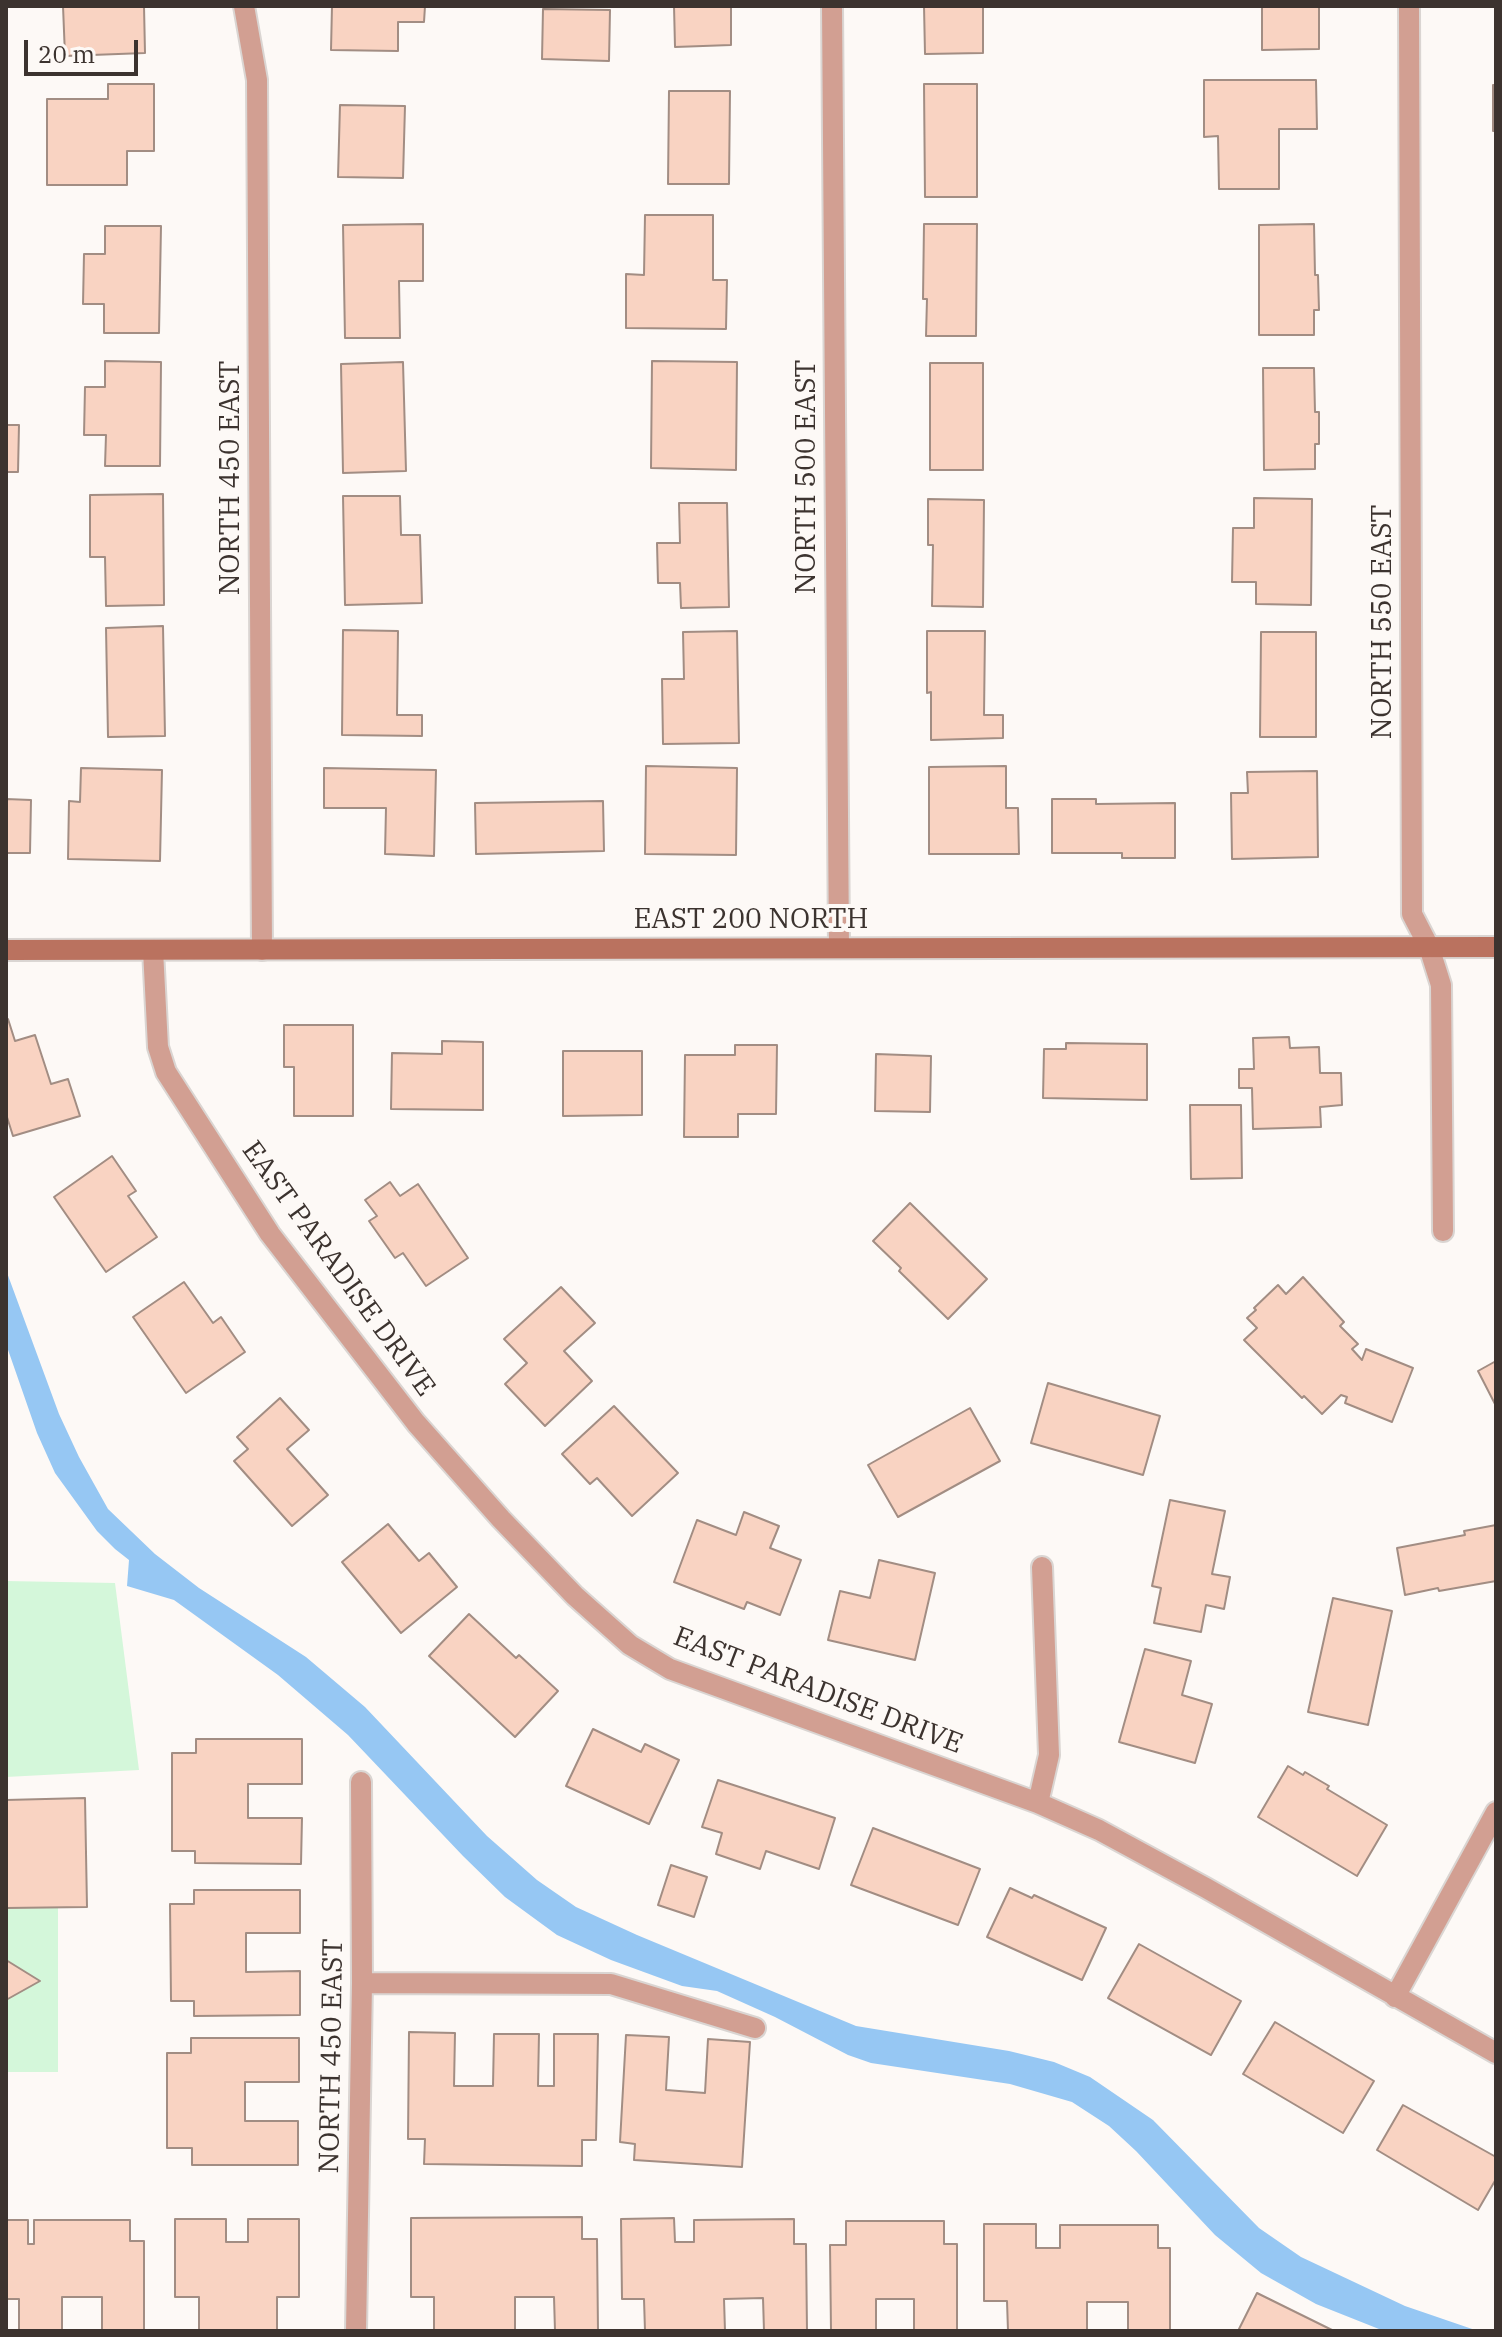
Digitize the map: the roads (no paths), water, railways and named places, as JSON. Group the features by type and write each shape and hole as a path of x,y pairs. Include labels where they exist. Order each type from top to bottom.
{"street":[{"name":"NORTH 450 EAST","path":"244,6 257,80 262,950"},
{"name":"NORTH 500 EAST","path":"832,6 839,948"},
{"name":"NORTH 550 EAST","path":"1409,6 1412,914 1429,947 1441,985 1443,1231"},
{"name":"EAST 200 NORTH","path":"6,950 1496,947"},
{"name":"EAST PARADISE DRIVE","path":"153,950 158,1047 166,1072 270,1234 416,1423 498,1516 575,1596 630,1645 670,1669 1038,1803 1099,1830 1496,2053"},
{"path":"1038,1803 1049,1755 1042,1567"},
{"name":"NORTH 450 EAST","path":"356,2331 362,1983 361,1782"},
{"path":"1395,1997 1496,1812"},
{"path":"362,1983 611,1984 755,2028"}],"water":[{"path":"6,1270 59,1414 108,1509 155,1554 199,1588 306,1657 365,1707 487,1836 537,1880 576,1907 637,1935 856,2026 1009,2051 1054,2062 1090,2077 1153,2120 1259,2228 1301,2257 1405,2306 1478,2331 1384,2331 1316,2304 1261,2273 1215,2235 1109,2126 1072,2102 1010,2084 871,2063 848,2055 717,1991 682,1986 611,1960 557,1935 505,1897 348,1735 278,1675 174,1600 127,1586 129,1560 97,1531 55,1473 37,1433 6,1344"}]}
